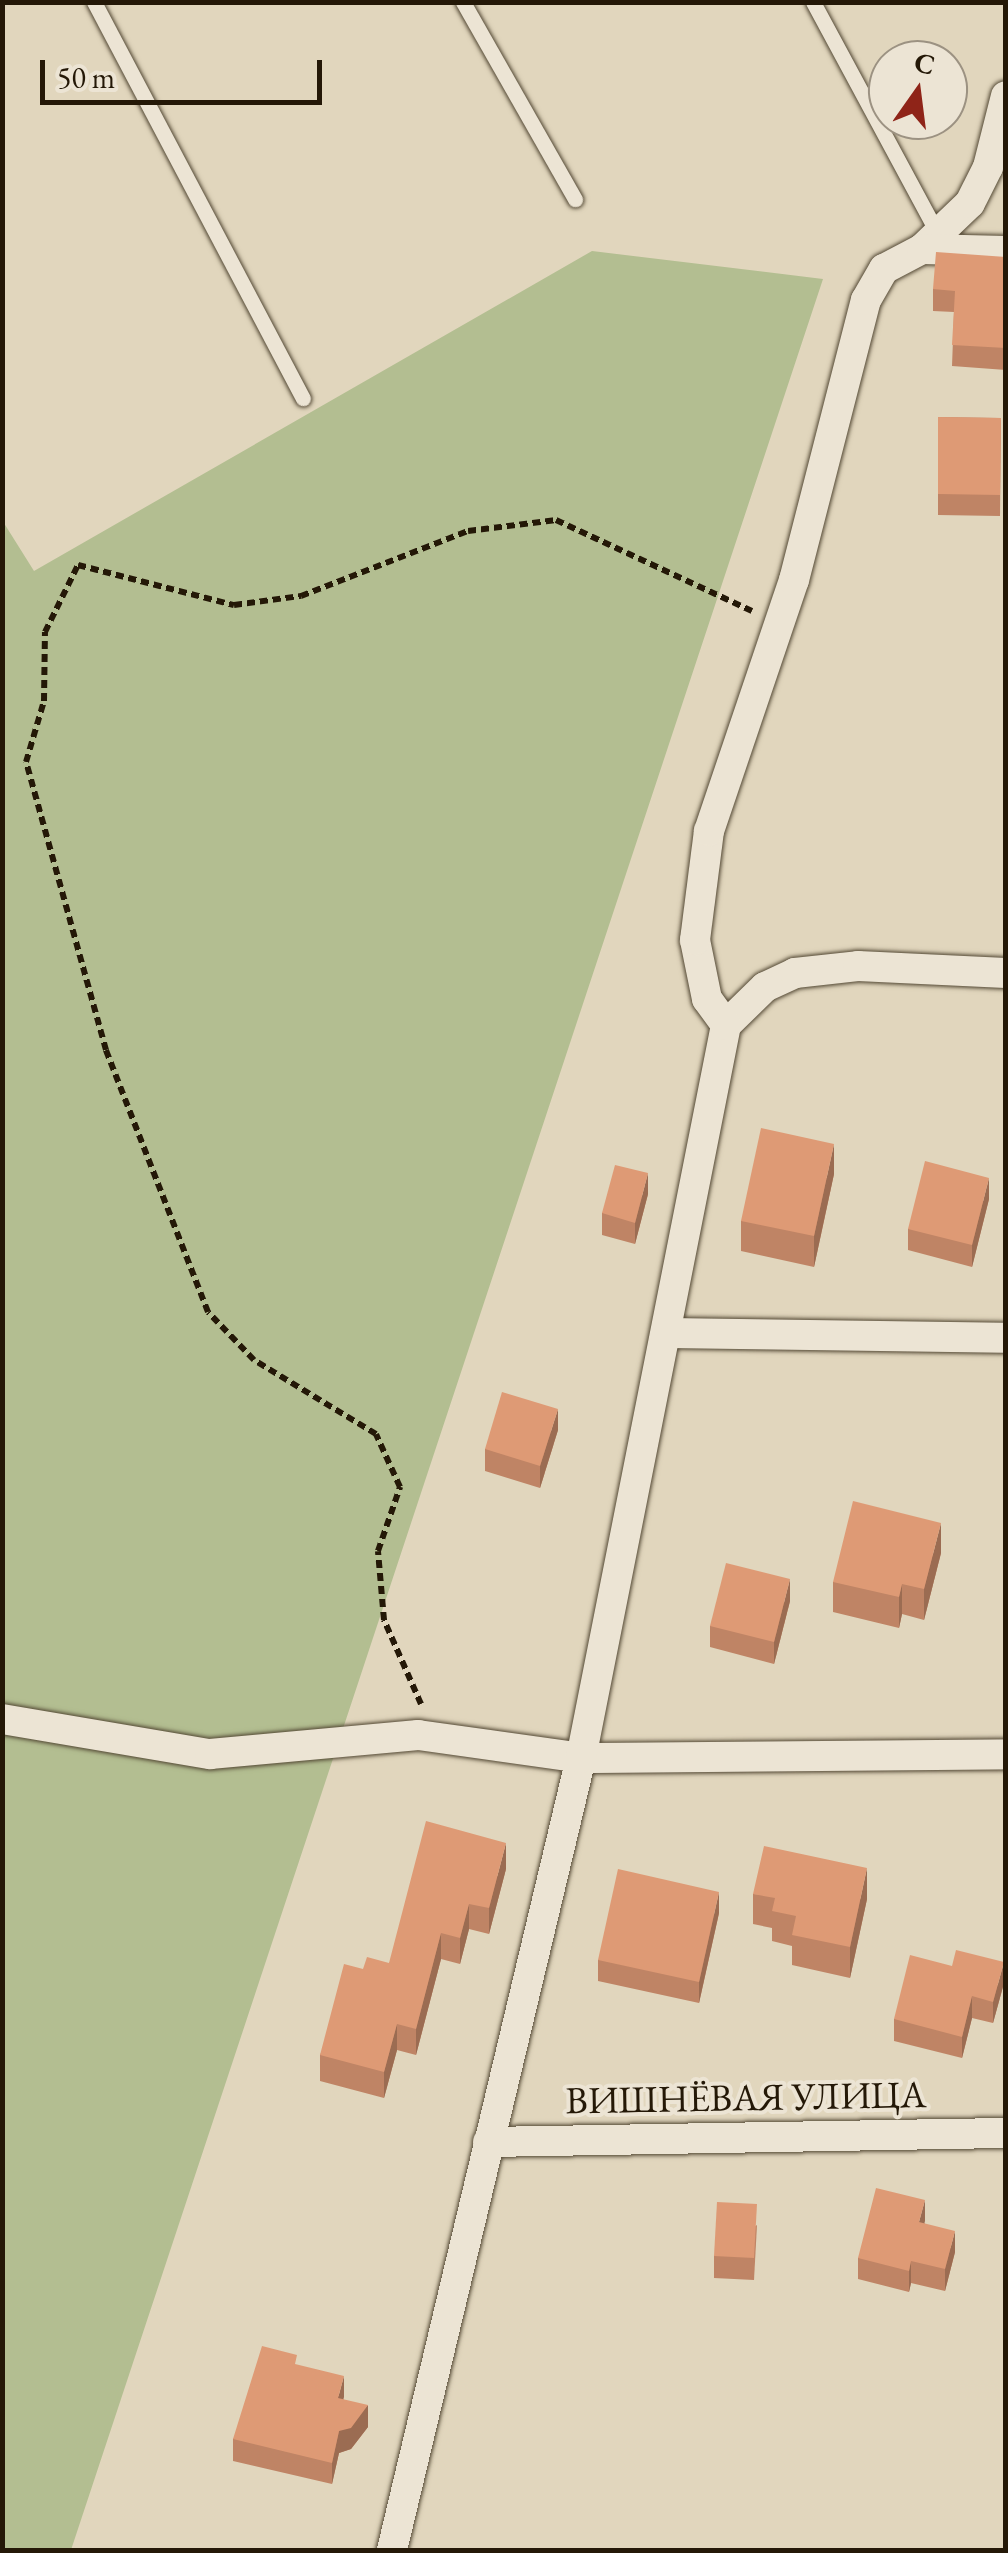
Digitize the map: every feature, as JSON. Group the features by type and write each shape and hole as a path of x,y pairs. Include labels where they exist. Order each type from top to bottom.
{"street":[{"path":"726,1025 707,999 698,954 698,877 779,625 844,401 860,318 884,269 932,244 970,203 988,167 1006,96"},
{"path":"932,244 1006,251"},
{"path":"392,2550 581,1758 726,1025 765,988 795,973 858,966 1006,973"},
{"path":"666,1333 1006,1338"},
{"path":"2,1719 210,1754 418,1735 581,1758 1006,1754"},
{"name":"ВИШНЁВАЯ УЛИЦА","path":"488,2142 1006,2132"}],"lane":[{"path":"94,2 303,398"},
{"path":"463,2 575,199"},
{"path":"813,2 932,244"}],"path":[{"path":"418,1735 421,1703 384,1620 378,1550 400,1487 376,1434 254,1360 208,1312 106,1050 26,762 44,700 44,632 78,565 234,605 301,596 468,531 556,520 620,545 779,625"}],"green space":[{"path":"592,251 823,279 71,2550 2,2550 2,520 34,571"}],"building":[{"path":"936,252 1006,257 1006,348 952,345 955,291 933,289"},
{"path":"938,417 1001,418 1000,495 938,494"},
{"path":"761,1128 834,1144 814,1236 741,1221"},
{"path":"925,1161 989,1178 972,1245 908,1229"},
{"path":"615,1165 648,1173 635,1223 602,1213"},
{"path":"502,1392 558,1409 540,1466 485,1449"},
{"path":"853,1501 941,1523 924,1589 902,1584 899,1597 833,1582"},
{"path":"726,1563 790,1579 774,1642 710,1626"},
{"path":"426,1821 506,1843 489,1908 469,1904 460,1938 441,1933 416,2029 397,2024 384,2072 320,2055 344,1964 363,1969 367,1957 389,1963"},
{"path":"764,1846 867,1868 850,1947 792,1935 796,1916 772,1911 775,1898 753,1894"},
{"path":"618,1869 719,1892 699,1982 598,1960"},
{"path":"956,1950 1004,1962 993,2002 972,1996 962,2037 894,2019 910,1955 952,1966"},
{"path":"876,2188 925,2200 919,2222 955,2231 945,2269 911,2261 909,2271 858,2258"},
{"path":"717,2202 757,2204 754,2258 714,2256"},
{"path":"262,2346 297,2355 295,2364 344,2376 338,2398 368,2405 351,2428 339,2431 332,2463 233,2439"}]}
